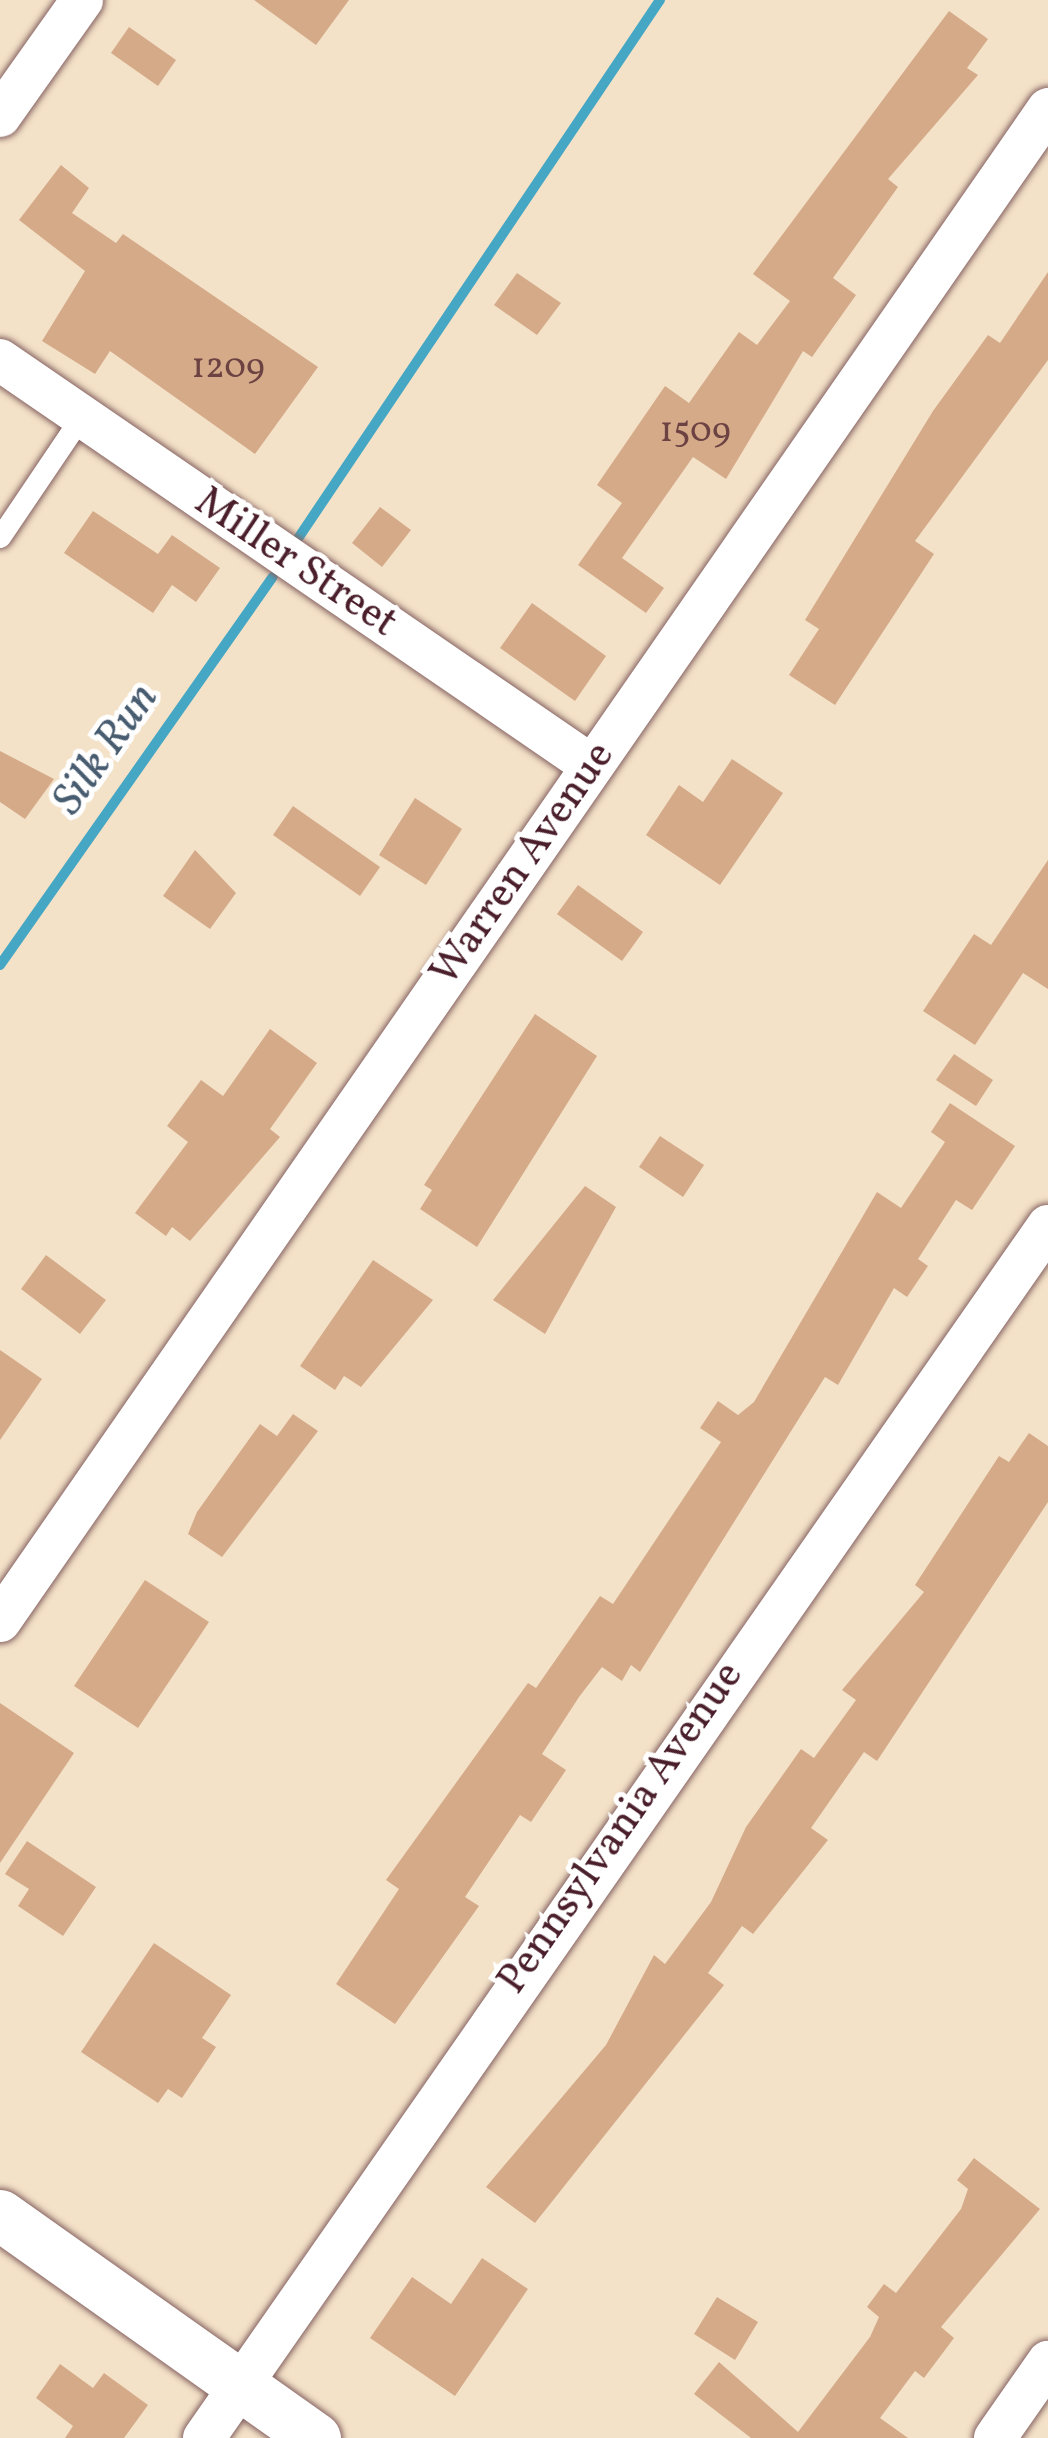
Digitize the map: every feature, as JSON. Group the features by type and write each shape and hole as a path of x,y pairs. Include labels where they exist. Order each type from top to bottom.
{"street":[{"path":"0,116 82,0"},
{"name":"Warren Avenue","path":"0,1621 1044,122"},
{"name":"Miller Street","path":"0,360 592,766"},
{"name":"Pennsylvania Avenue","path":"204,2438 1048,1226"},
{"path":"0,2215 315,2438"},
{"path":"995,2438 1048,2362"}],"lane":[{"path":"0,536 81,417"}],"building":[{"path":"254,0 349,0 316,45"},
{"path":"949,11 988,39 967,68 978,75 888,179 898,187 833,278 856,295 812,357 803,351 726,479 693,457 622,558 664,588 646,613 578,565 622,503 597,485 665,386 689,403 739,332 757,345 790,301 753,274"},
{"path":"129,27 176,60 158,86 111,53"},
{"path":"61,165 89,188 72,213 116,243 123,234 318,367 255,454 110,351 95,374 42,341 85,271 19,220"},
{"path":"1048,272 1048,360 915,541 934,554 835,705 789,675 819,629 805,620 933,411 988,335 1000,343"},
{"path":"517,273 561,303 537,335 494,305"},
{"path":"380,507 411,530 382,567 352,543"},
{"path":"93,511 158,554 172,535 220,568 196,602 172,585 153,613 64,553"},
{"path":"532,603 606,656 575,701 500,648"},
{"path":"0,751 54,779 25,819 0,802"},
{"path":"732,759 783,793 720,885 646,835 679,785 703,802"},
{"path":"415,798 462,829 426,885 379,855"},
{"path":"293,806 380,867 360,896 273,835"},
{"path":"195,850 236,893 210,929 163,896"},
{"path":"1048,860 1048,989 1023,973 975,1045 923,1011 974,934 991,945"},
{"path":"578,885 643,932 622,961 557,914"},
{"path":"535,1014 597,1056 477,1247 420,1209 432,1190 424,1185"},
{"path":"270,1029 317,1063 270,1129 280,1137 190,1241 172,1227 166,1236 135,1213 188,1142 167,1126 201,1080 223,1096"},
{"path":"954,1054 993,1080 976,1106 936,1080"},
{"path":"950,1103 1015,1146 972,1210 956,1200 918,1259 928,1266 907,1297 894,1288 838,1385 825,1377 640,1672 631,1665 622,1681 602,1667 579,1697 542,1754 566,1770 531,1822 520,1815 465,1897 479,1906 395,2024 336,1984 399,1889 386,1880 528,1683 536,1688 600,1596 613,1604 721,1442 700,1428 718,1401 738,1415 754,1402 877,1192 901,1208 945,1142 931,1132"},
{"path":"660,1136 704,1165 683,1197 639,1167"},
{"path":"585,1186 616,1207 545,1334 493,1300"},
{"path":"46,1255 106,1300 80,1334 21,1289"},
{"path":"373,1260 433,1300 361,1387 344,1376 335,1390 300,1366"},
{"path":"0,1350 42,1379 0,1440"},
{"path":"293,1414 318,1431 222,1557 188,1534 197,1512 260,1424 277,1436"},
{"path":"1029,1433 1048,1446 1048,1502 877,1761 864,1752 811,1828 828,1840 753,1934 742,1926 708,1973 724,1985 535,2223 486,2187 606,2045 654,1955 665,1964 711,1902 746,1827 801,1749 814,1758 856,1700 842,1690 924,1592 915,1585 999,1456 1009,1462"},
{"path":"145,1580 209,1622 138,1728 74,1686"},
{"path":"0,1703 74,1753 0,1863"},
{"path":"27,1841 96,1887 63,1936 18,1906 29,1889 5,1874"},
{"path":"154,1943 231,1995 202,2038 216,2047 182,2098 168,2089 158,2103 81,2052"},
{"path":"974,2158 1040,2209 941,2327 954,2338 924,2378 915,2371 880,2418 908,2438 751,2438 694,2394 719,2362 798,2432 870,2337 879,2317 867,2307 884,2284 896,2293 961,2209 968,2189 957,2180"},
{"path":"482,2258 528,2289 455,2396 370,2338 412,2277 451,2304"},
{"path":"717,2297 758,2322 735,2360 694,2334"},
{"path":"60,2364 93,2388 104,2373 148,2405 124,2438 65,2438 73,2426 36,2398"}],"waterway":[{"path":"299,537 660,0"},
{"name":"Silk Run","path":"0,965 273,577"}]}
